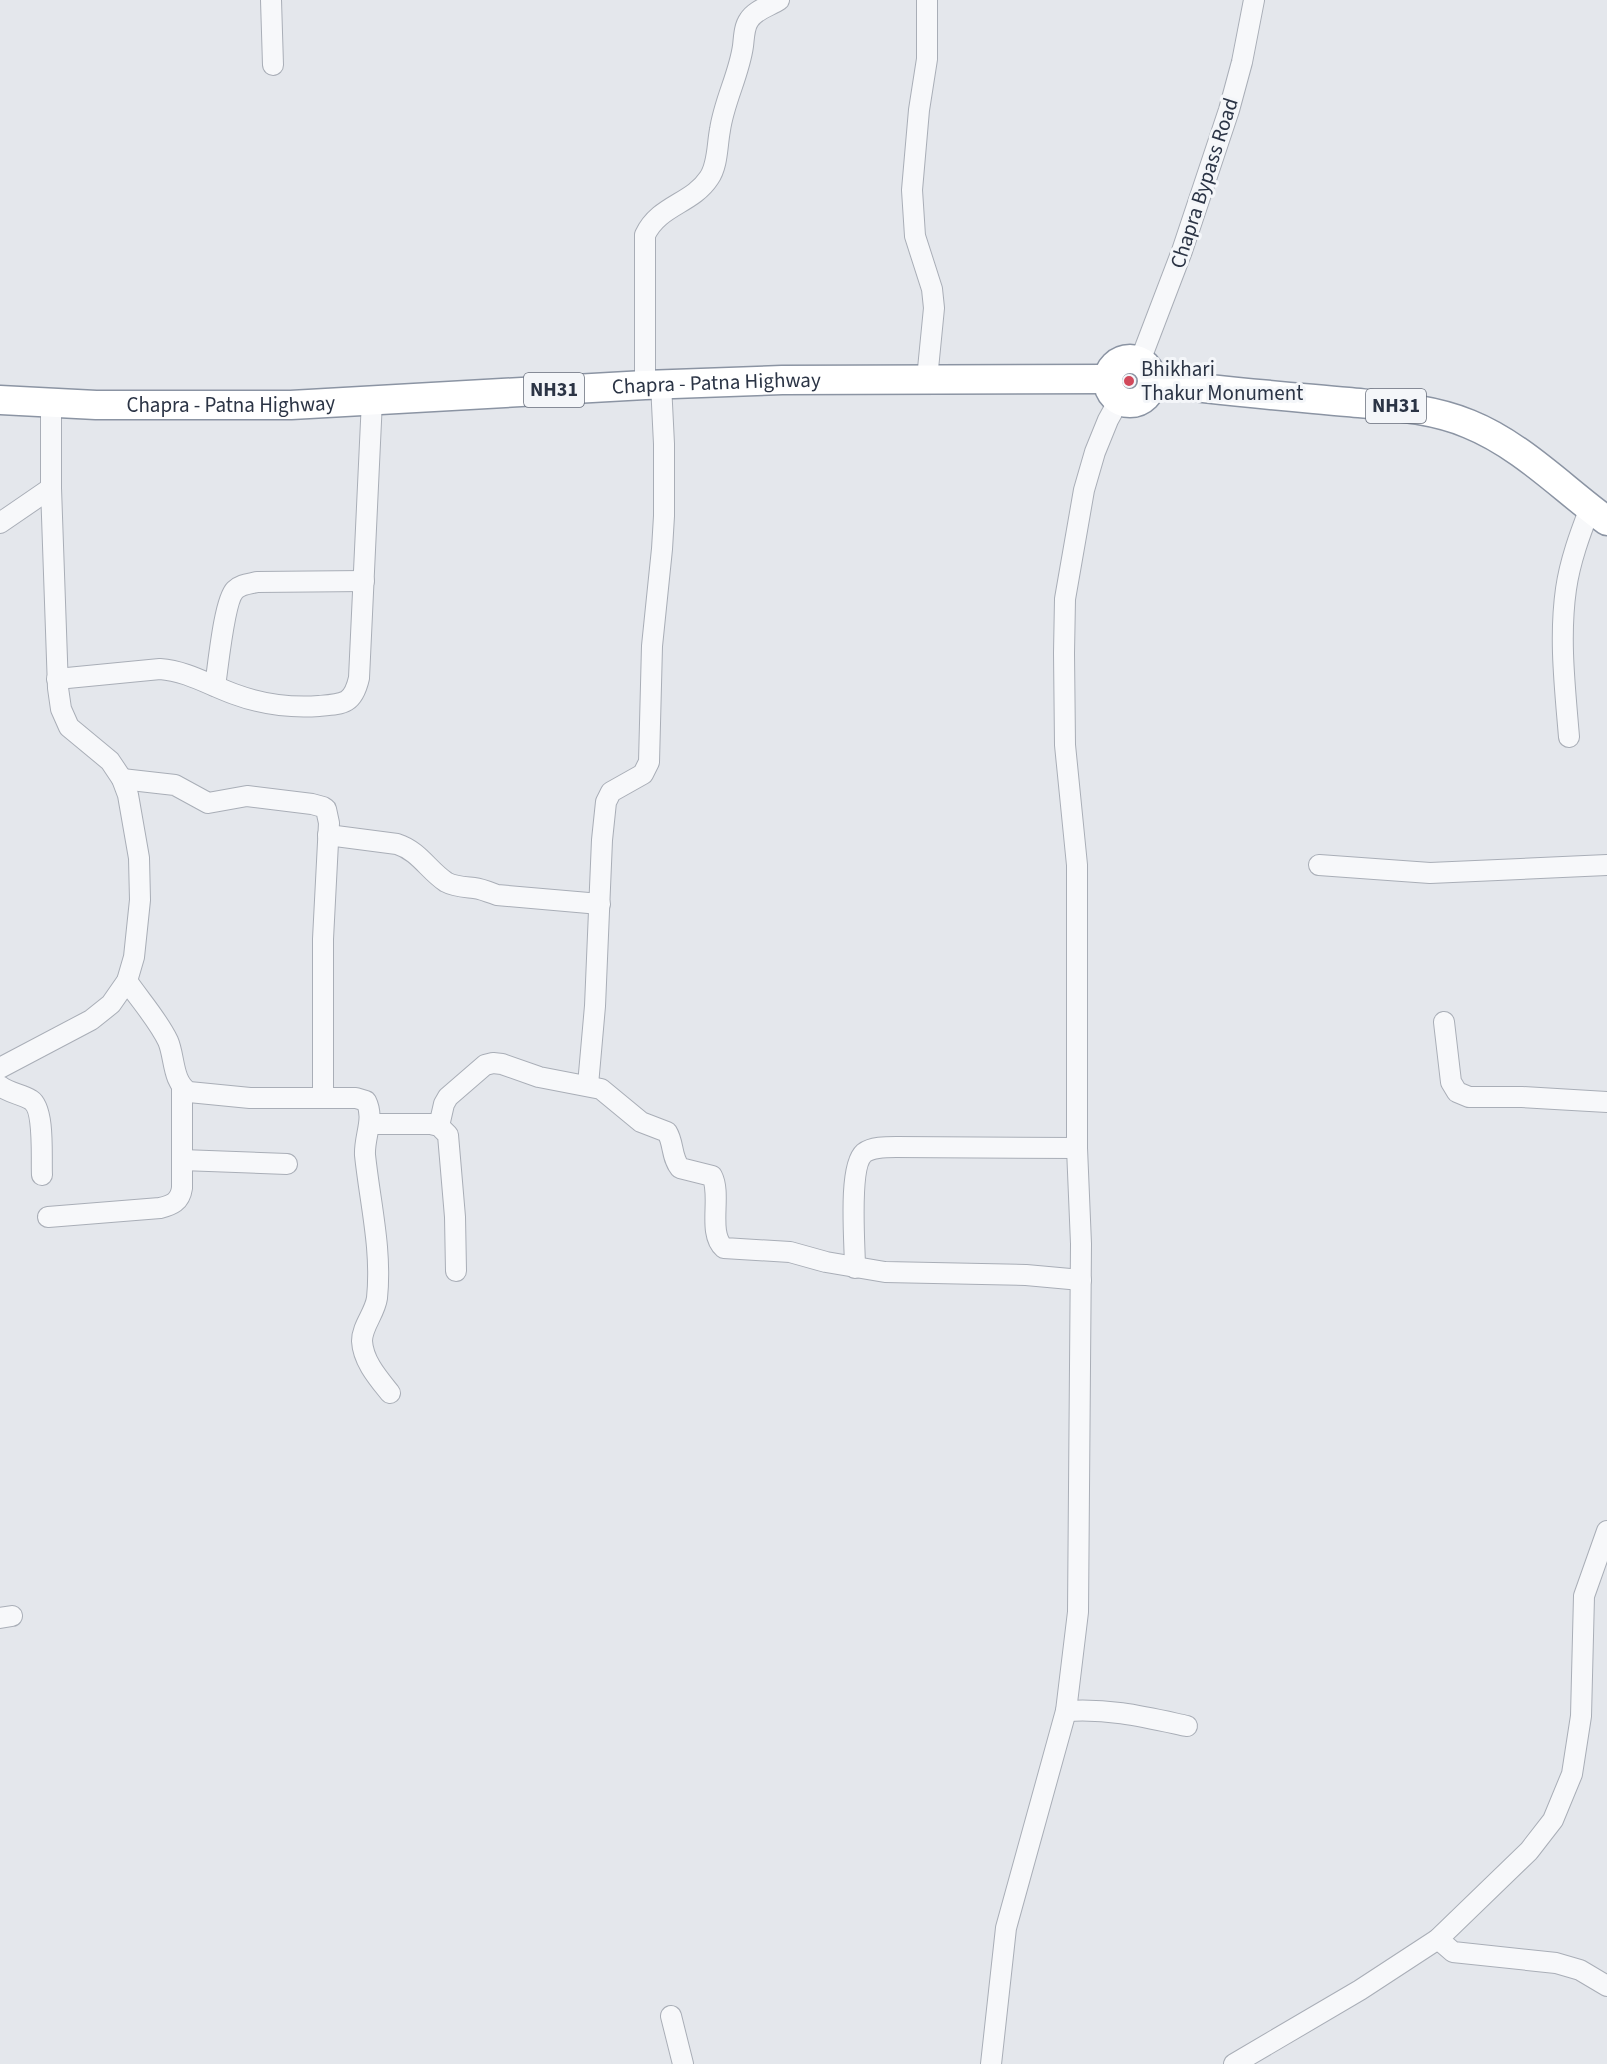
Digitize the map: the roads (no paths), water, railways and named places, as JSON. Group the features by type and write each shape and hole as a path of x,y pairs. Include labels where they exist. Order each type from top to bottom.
{"highway":[{"name":"NH31","path":"1114,390 1109,373 1116,364 1128,359 1146,372 1215,391 1405,407 1439,414 1468,423 1502,440 1598,515"},
{"name":"Chapra - Patna Highway","path":"0,400 96,405 291,405 782,380 927,380 1114,390"}],"street":[{"path":"271,0 273,65"},
{"path":"588,1085 595,1006 603,817 611,792 643,774 649,762 652,646 664,516 664,444 653,385 645,235 650,224 657,217 693,194 709,178 716,158 722,115 739,67 748,21 753,15 779,0"},
{"path":"927,0 927,59 919,110 912,190 915,236 932,289 934,308 927,380"},
{"name":"Chapra Bypass Road","path":"1146,372 1182,252 1229,110 1242,62 1254,0"},
{"path":"991,2064 1006,1928 1066,1711 1078,1612 1081,1280 1077,1148 1077,865 1065,745 1065,599 1084,490 1095,452 1108,420 1114,390"},
{"path":"57,679 160,669 176,670 257,701 280,705 334,704 344,703 352,698 359,678 372,400"},
{"path":"0,1068 91,1020 111,1004 127,981 134,957 140,900 139,858 129,795 110,761 69,727 62,709 57,679 51,488 51,403"},
{"path":"0,523 51,488"},
{"path":"1569,737 1563,614 1576,546 1598,515"},
{"path":"215,686 226,615 230,598 235,590 257,582 364,581"},
{"path":"122,779 175,785 208,803 247,796 319,805 328,814 323,946 323,1098"},
{"path":"328,835 407,847 442,879 456,886 484,890 497,896 600,904"},
{"path":"1319,865 1430,873 1607,865"},
{"path":"48,1217 169,1206 181,1196 182,1088 167,1040 127,981"},
{"path":"1444,1022 1451,1082 1456,1092 1469,1097 1522,1097 1607,1102"},
{"path":"439,1126 448,1097 485,1065 493,1063 539,1077 588,1085 608,1093 641,1122 667,1132 672,1144 674,1159 680,1168 712,1176 716,1186 717,1228 721,1246 724,1248 790,1252 855,1268 885,1272 1026,1275 1081,1280"},
{"path":"0,1086 31,1100 38,1110 42,1175"},
{"path":"182,1088 189,1092 220,1096 363,1099 368,1105 370,1124 365,1154 376,1227 378,1272 375,1308 362,1340 368,1363 390,1393"},
{"path":"370,1124 415,1124 439,1126 445,1130 450,1142 456,1271"},
{"path":"855,1268 854,1187 856,1169 860,1158 867,1151 896,1147 1077,1148"},
{"path":"182,1160 287,1164"},
{"path":"1234,2064 1360,1990 1438,1939 1529,1851 1553,1820 1572,1774 1581,1716 1584,1596 1607,1531"},
{"path":"1066,1711 1094,1709 1131,1713 1187,1726"},
{"path":"1438,1939 1454,1952 1556,1963 1580,1970 1607,1986"},
{"path":"671,2016 683,2064"}],"place":[{"name":"Bhikhari Thakur Monument","path":"1129,381"}]}
